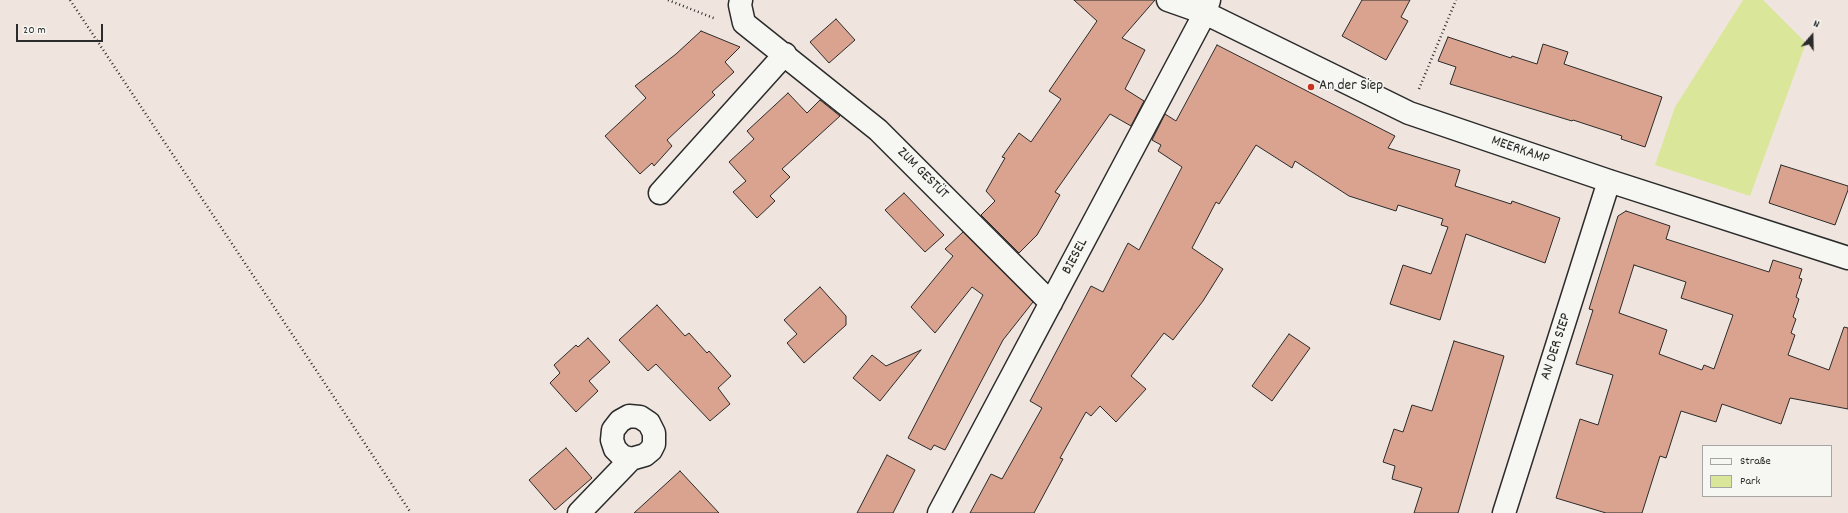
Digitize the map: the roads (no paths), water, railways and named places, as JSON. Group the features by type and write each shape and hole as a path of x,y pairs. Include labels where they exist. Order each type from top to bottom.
{"street":[{"name":"ZUM GESTÜT","path":"740,0 744,23 785,54 878,130 1051,303"},
{"name":"MEERKAMP","path":"1168,0 1207,7 1409,113 1609,181 1848,258"},
{"name":"BIESEL","path":"939,513 1207,7"},
{"path":"660,193 785,54"},
{"name":"AN DER SIEP","path":"1504,513 1609,181"},
{"path":"578,513 632,459"}],"place":[{"name":"An der Siep","path":"1311,87"}]}
